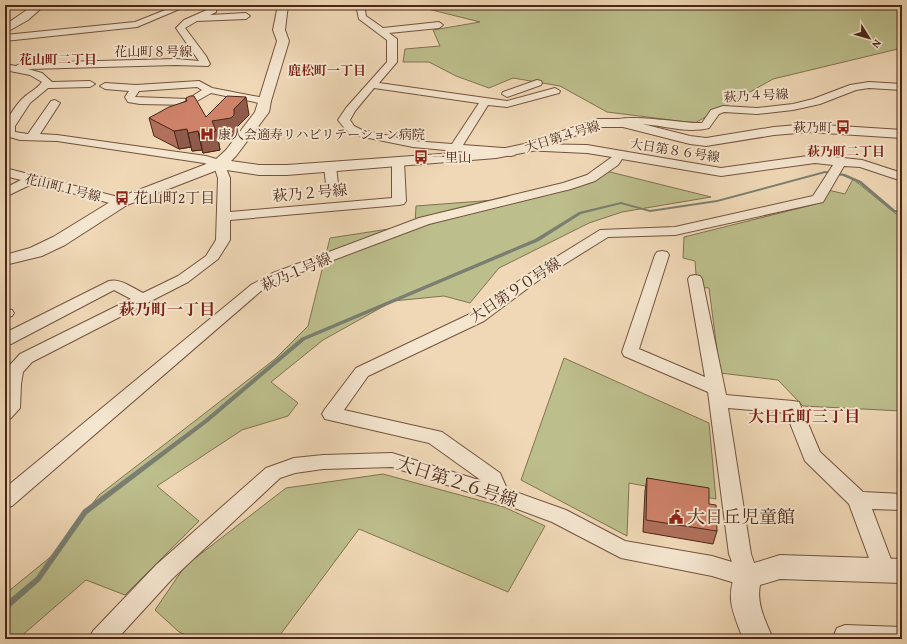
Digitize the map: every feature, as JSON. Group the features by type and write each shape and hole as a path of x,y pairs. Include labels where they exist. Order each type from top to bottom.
{"street":[{"path":"5,23 31,5"},
{"path":"5,30 24,18 40,5"},
{"path":"5,38 137,24 185,5"},
{"path":"199,84 205,64 203,58 180,28 183,24 213,10 213,7 210,5"},
{"path":"5,260 36,252 58,241 121,202 219,164 231,153 262,112 264,100 283,41 279,30 283,5"},
{"path":"360,5 362,16 392,39 392,62 350,110 344,120 350,128 358,133 412,144 511,152"},
{"path":"194,19 246,16"},
{"path":"382,30 439,25"},
{"name":"花山町８号線","path":"6,68 176,62 205,64"},
{"path":"72,84 88,64"},
{"path":"6,68 27,71 44,78 47,82 46,85"},
{"path":"456,147 485,102 537,83"},
{"path":"90,84 46,85 26,101 9,126 10,134 20,137 65,139 206,160 219,164"},
{"path":"104,86 136,88 199,84 209,90 264,100"},
{"path":"372,85 499,104 507,104 555,91"},
{"name":"萩乃４号線","path":"616,123 639,120 683,128 695,128 705,126 715,112 723,109 757,111 793,107 822,100 854,87 869,85 902,87"},
{"path":"136,88 130,97 132,100 140,101 190,102 209,90"},
{"path":"32,137 55,103"},
{"name":"大日第４号線","path":"219,164 259,170 480,156 511,152 527,148 598,123 616,123 706,142 774,131 809,128 902,134"},
{"name":"大日第８６号線","path":"527,148 587,150 721,172 816,158 836,169 862,164 902,177"},
{"name":"萩乃１号線","path":"5,500 256,288 278,276 424,221 566,186 591,178 614,162 619,155"},
{"name":"萩乃２号線","path":"224,217 399,201 398,162"},
{"path":"5,413 11,408 12,384 15,370 26,358 183,279 211,259 223,240 224,178 219,164"},
{"path":"330,166 332,184"},
{"name":"大日第９０号線","path":"498,494 493,478 434,437 332,414 362,372 478,317 534,277 605,232 675,231 818,199 836,169"},
{"name":"花山町１号線","path":"5,172 31,180 121,202"},
{"path":"5,193 31,180"},
{"path":"662,255 630,352 717,395 793,407 812,456 858,500 893,570 780,567 748,576"},
{"path":"695,279 717,395 740,554 748,576 744,593 747,610 758,639"},
{"path":"5,340 114,284 143,299"},
{"name":"大日第２６号線","path":"101,639 164,572 273,473 294,466 324,462 392,460 498,494 559,516 621,549 712,566 748,576"},
{"path":"858,500 902,502"},
{"path":"844,639 845,636 902,638"}],"green space":[{"path":"420,5 902,5 902,48 773,79 695,123 607,112 560,86 513,78 489,88 456,76 429,62 403,62 405,49 440,46 433,30 480,22 424,8"},
{"path":"602,170 711,197 622,212 589,223 499,268 470,303 444,296 393,301 323,340 271,382 298,403 288,416 242,430 157,486 199,521 125,595 86,580 18,639 5,639 5,594 53,555 99,495 275,359 308,326 330,238 415,225 416,206 495,200 584,179"},
{"path":"853,179 896,214 902,214 902,411 803,406 778,380 720,373 709,288 697,287 695,261 683,258 684,237 816,204 828,190 845,194"},
{"path":"564,358 709,423 716,499 629,483 627,536 521,480"},
{"path":"383,474 504,507 545,526 508,592 359,529 277,639 195,639 179,632 155,610 185,566 286,488"}],"building":[{"path":"194,96 206,117 227,96 246,97 234,109 234,115 231,118 212,121 216,131 199,134 198,131 188,133 187,129 174,131 149,118 169,107 187,101 186,98"},
{"name":"大日丘児童館","path":"647,478 709,488 709,504 716,505 717,531 646,520"}],"waterway":[{"path":"5,607 38,579 85,512 206,421 303,339 537,240 580,213 621,203 650,211 717,201 825,172 844,175 860,182 894,211 902,213"}],"place":[{"name":"萩乃町","path":"843,127"},
{"name":"康人会適寿リハビリテーション病院","path":"207,134"},
{"name":"一里山","path":"421,157"},
{"name":"花山町2丁目","path":"122,198"},
{"name":"大日丘児童館","path":"676,517"}],"district":[{"name":"花山町二丁目","path":"58,59"},
{"name":"鹿松町一丁目","path":"327,70"},
{"name":"萩乃町二丁目","path":"846,151"},
{"name":"萩乃町一丁目","path":"167,309"},
{"name":"大日丘町三丁目","path":"804,416"}]}
